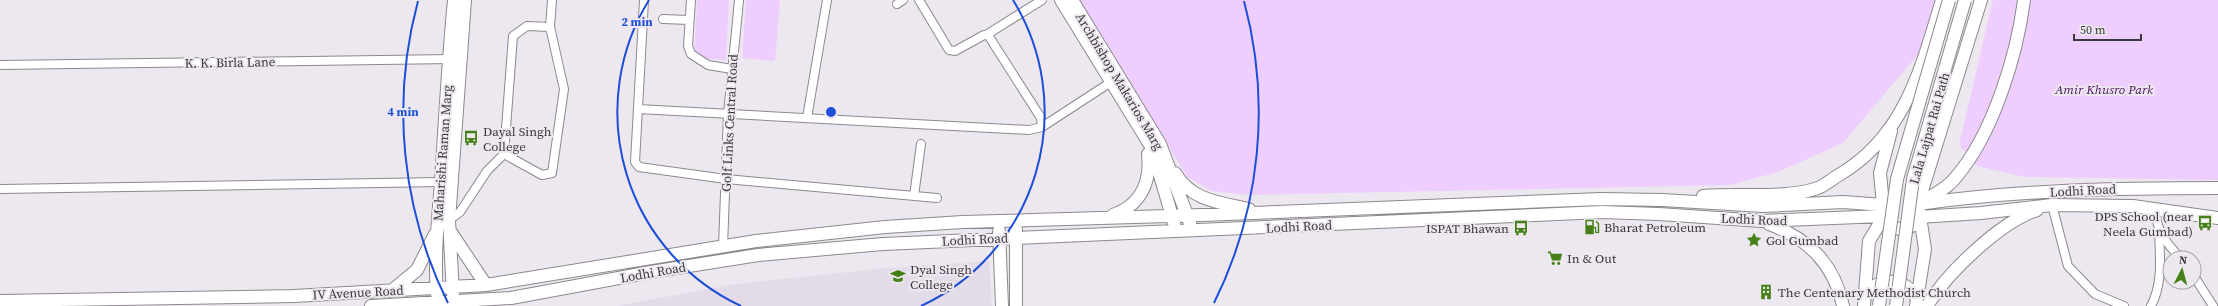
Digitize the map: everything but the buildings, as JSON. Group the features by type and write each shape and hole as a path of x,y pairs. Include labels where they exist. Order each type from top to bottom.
{"main road":[{"name":"Maharishi Raman Marg","path":"438,304 436,287 437,230 448,59 454,0"},
{"name":"Maharishi Raman Marg","path":"454,304 449,226 460,59 466,0"},
{"name":"Archbishop Makarios Marg","path":"1061,0 1152,148 1176,231"},
{"name":"Archbishop Makarios Marg","path":"1072,0 1160,144 1194,231"},
{"path":"1919,217 1912,226 1901,229 1890,226 1884,211 1880,173 1892,128 1922,69 1942,0"},
{"name":"Lala Lajpat Rai Path","path":"1879,306 1897,179 1949,0"},
{"name":"Lala Lajpat Rai Path","path":"1896,306 1913,179 1965,0"},
{"path":"1916,302 1925,249 1918,204 1981,0"},
{"path":"1918,204 1956,178 1976,149 2005,86 2020,27 2024,0"},
{"path":"1662,200 1728,194 1777,194 1818,188 1854,167 1878,145 1892,128"},
{"path":"1104,218 1125,211 1137,200 1145,185 1150,170 1146,140"},
{"path":"1160,144 1177,176 1190,192 1206,200 1266,213"},
{"name":"Lodhi Road","path":"1918,204 1986,195 2102,188 2218,188"},
{"path":"1864,301 1869,241 1892,195 1901,193 1909,195 1918,204"},
{"name":"Lodhi Road","path":"453,286 486,285 723,246 885,227 999,220 1188,216 1601,199 1662,200 1763,206 1842,202 1884,211"},
{"path":"1927,306 1938,288 1978,248 2030,212 2052,205"},
{"name":"Lodhi Road","path":"1919,217 1981,213 2052,205 2133,206 2218,218"},
{"name":"Lodhi Road","path":"378,306 507,302 651,272 758,256 883,244 1602,212 1659,214 1762,221 1884,211"},
{"path":"999,220 1002,306"},
{"path":"1016,220 1016,306"},
{"path":"1762,221 1791,232 1815,251 1835,278 1843,306"},
{"path":"449,226 486,285"},
{"path":"394,289 417,270 437,230"},
{"path":"1864,301 1878,284 1895,281 1910,289 1916,302"},
{"name":"IV Avenue Road","path":"0,301 294,296 453,286"}],"street":[{"path":"504,154 542,175 552,173 564,89 550,27 552,0"},
{"path":"644,0 635,162 639,167 726,179 937,198"},
{"path":"691,0 688,46 691,54 708,65 732,69"},
{"name":"Golf Links Central Road","path":"723,246 728,114 739,0"},
{"path":"807,118 827,0"},
{"path":"919,0 949,50 955,51 986,35 1042,0"},
{"path":"663,19 689,20"},
{"path":"449,226 487,171 504,154 513,36 527,26 550,27"},
{"path":"986,35 1041,118 1042,127"},
{"name":"K. K. Birla Lane","path":"0,66 460,59"},
{"path":"638,109 1038,130 1111,82"},
{"path":"914,196 921,144"},
{"path":"0,189 441,182"},
{"path":"2052,205 2068,266 2095,294 2124,306"},
{"path":"2151,306 2157,295 2160,268 2159,232 2156,217 2157,209"},
{"path":"2159,232 2174,250"},
{"path":"2202,289 2213,306"}],"shaded area":[{"name":"Dyal Singh College","path":"989,261 992,306 616,306 735,284 876,269"}],"green space":[{"path":"697,0 729,0 726,60 694,58"},
{"path":"746,0 780,0 775,61 742,58"},
{"path":"1079,0 1935,0 1921,51 1843,143 1778,172 1730,185 1250,195 1212,191 1187,177"},
{"name":"Amir Khusro Park","path":"1993,0 2218,0 2218,180 2025,177 1977,166 1959,145"}],"place":[{"name":"Dayal Singh College","path":"471,138"},
{"name":"DPS School (near Neela Gumbad)","path":"2205,223"},
{"name":"Bharat Petroleum","path":"1592,227"},
{"name":"ISPAT Bhawan","path":"1521,228"},
{"name":"Gol Gumbad","path":"1754,240"},
{"name":"In & Out","path":"1555,258"},
{"name":"Dyal Singh College","path":"898,276"},
{"name":"The Centenary Methodist Church","path":"1766,292"}]}
